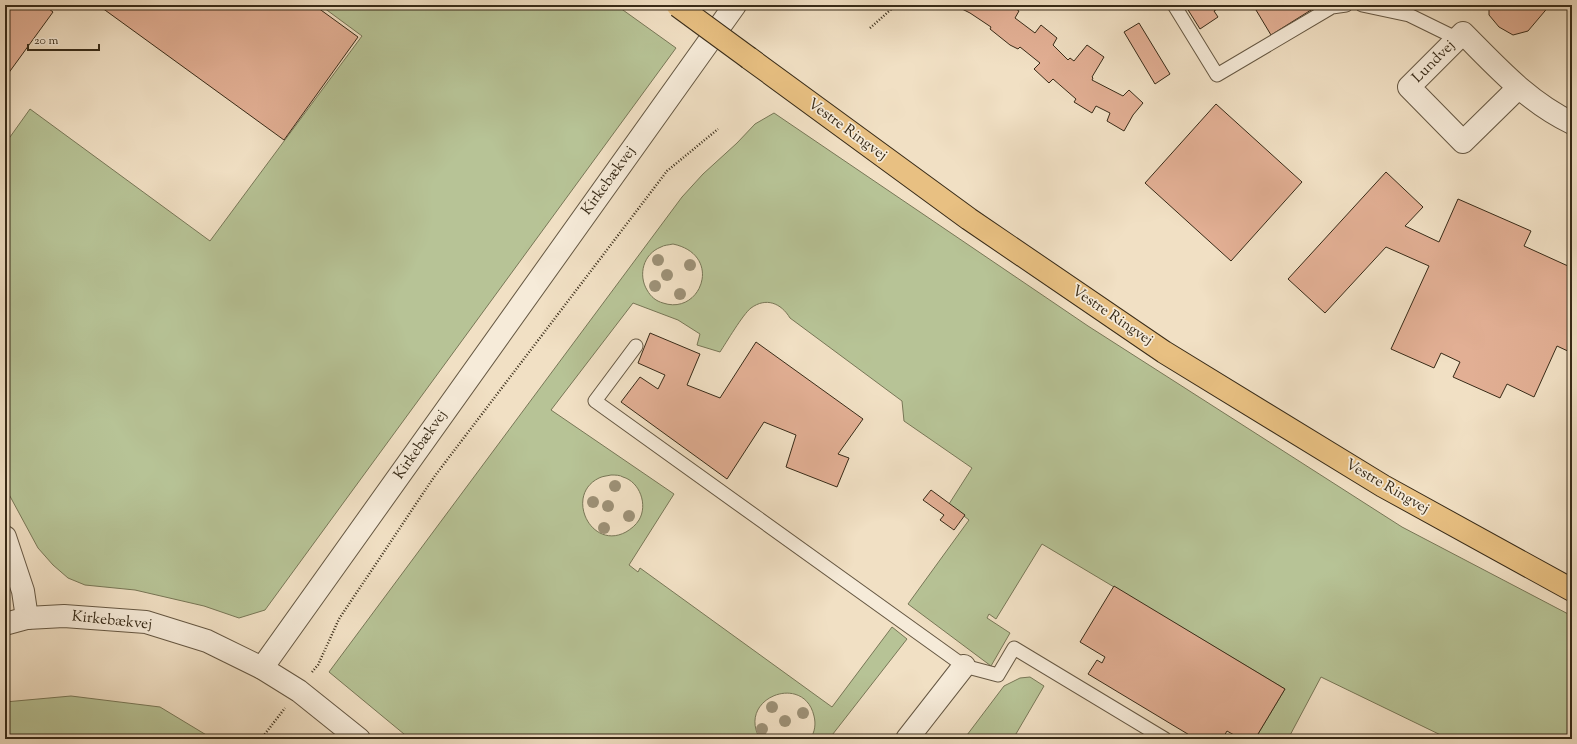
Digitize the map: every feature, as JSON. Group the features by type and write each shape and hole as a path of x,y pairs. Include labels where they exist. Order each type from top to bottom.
{"main road":[{"name":"Vestre Ringvej","path":"677,6 969,219 1164,352 1383,486 1572,590"}],"street":[{"name":"Kirkebækvej","path":"5,624 27,618 64,616 146,622 208,641 262,668 735,5"},
{"name":"Lundvej","path":"1518,88 1462,142 1409,87 1463,34 1518,88 1558,117 1572,123"},
{"path":"5,537 23,591 27,618"},
{"path":"906,739 964,666"},
{"path":"262,668 298,692 359,739"}],"lane":[{"path":"1174,5 1217,75 1332,7 1346,5"},
{"path":"1362,5 1409,15 1458,39"},
{"path":"636,346 595,401 964,666 998,675 1014,648 1165,739"}],"path":[{"path":"870,28 896,5"},
{"path":"261,739 318,665 339,619 434,477 667,171 718,129"}],"green space":[{"path":"320,5 616,5 676,48 265,610 239,618 204,606 135,590 85,585 68,578 53,565 38,548 5,487 5,144 30,109 210,241 362,36"},
{"path":"774,113 1088,326 1402,527 1572,616 1572,739 1449,739 1321,677 1288,739 1255,739 1285,689 1042,544 996,619 989,614 987,618 1010,633 991,666 908,604 969,520 949,504 972,468 904,421 902,401 790,318 778,305 768,302 757,305 748,311 739,322 720,352 697,345 700,334 678,320 633,303 551,410 674,494 629,565 638,572 640,568 832,707 892,627 907,639 829,739 810,739 815,728 815,722 808,703 798,695 786,693 774,696 764,702 757,712 755,724 760,739 410,739 329,672 682,197 703,174 737,143 755,124","holes":["673,244 689,250 698,260 702,271 701,282 696,293 688,301 676,305 663,303 650,295 644,284 643,278 644,266 650,255 662,246","611,475 622,476 634,484 641,495 643,508 639,520 632,528 626,532 613,536 602,534 593,528 586,518 583,508 584,496 589,486 599,478"]},
{"path":"1030,677 1044,686 1013,739 964,739 1004,686 1020,678"},
{"path":"71,696 160,707 213,739 5,739 5,702"}],"building":[{"path":"5,5 44,5 53,12 5,78"},
{"path":"98,5 314,5 358,37 284,140"},
{"path":"954,5 1010,5 1019,11 1015,18 1035,33 1041,25 1057,38 1053,45 1068,60 1070,58 1074,61 1087,45 1104,57 1092,77 1092,80 1123,96 1129,90 1143,103 1133,115 1124,131 1107,121 1110,113 1096,106 1092,113 1074,102 1076,99 1053,79 1049,83 1034,69 1040,63 1020,47 1018,49 1010,45 990,29 991,27 970,13"},
{"path":"1185,5 1217,5 1219,8 1214,11 1218,17 1200,29"},
{"path":"1253,5 1319,5 1271,35"},
{"path":"1489,5 1550,5 1528,31 1513,35 1499,27 1489,15"},
{"path":"1139,23 1170,74 1155,84 1124,32"},
{"path":"1216,104 1302,182 1231,261 1145,183"},
{"path":"1386,172 1423,207 1405,226 1439,242 1458,199 1531,231 1524,246 1568,266 1572,258 1572,353 1557,346 1534,397 1507,384 1500,398 1453,377 1460,362 1441,353 1434,368 1391,349 1429,266 1386,247 1325,313 1288,279"},
{"path":"650,333 700,354 687,385 720,398 756,342 863,419 838,454 849,458 837,487 786,467 796,435 764,422 727,479 621,402 640,377 658,389 665,375 638,363"},
{"path":"931,490 965,515 954,530 940,520 944,515 923,500"},
{"path":"1114,586 1285,689 1255,739 1241,739 1227,731 1224,736 1228,739 1196,739 1088,674 1097,660 1102,663 1105,657 1080,642"}]}
